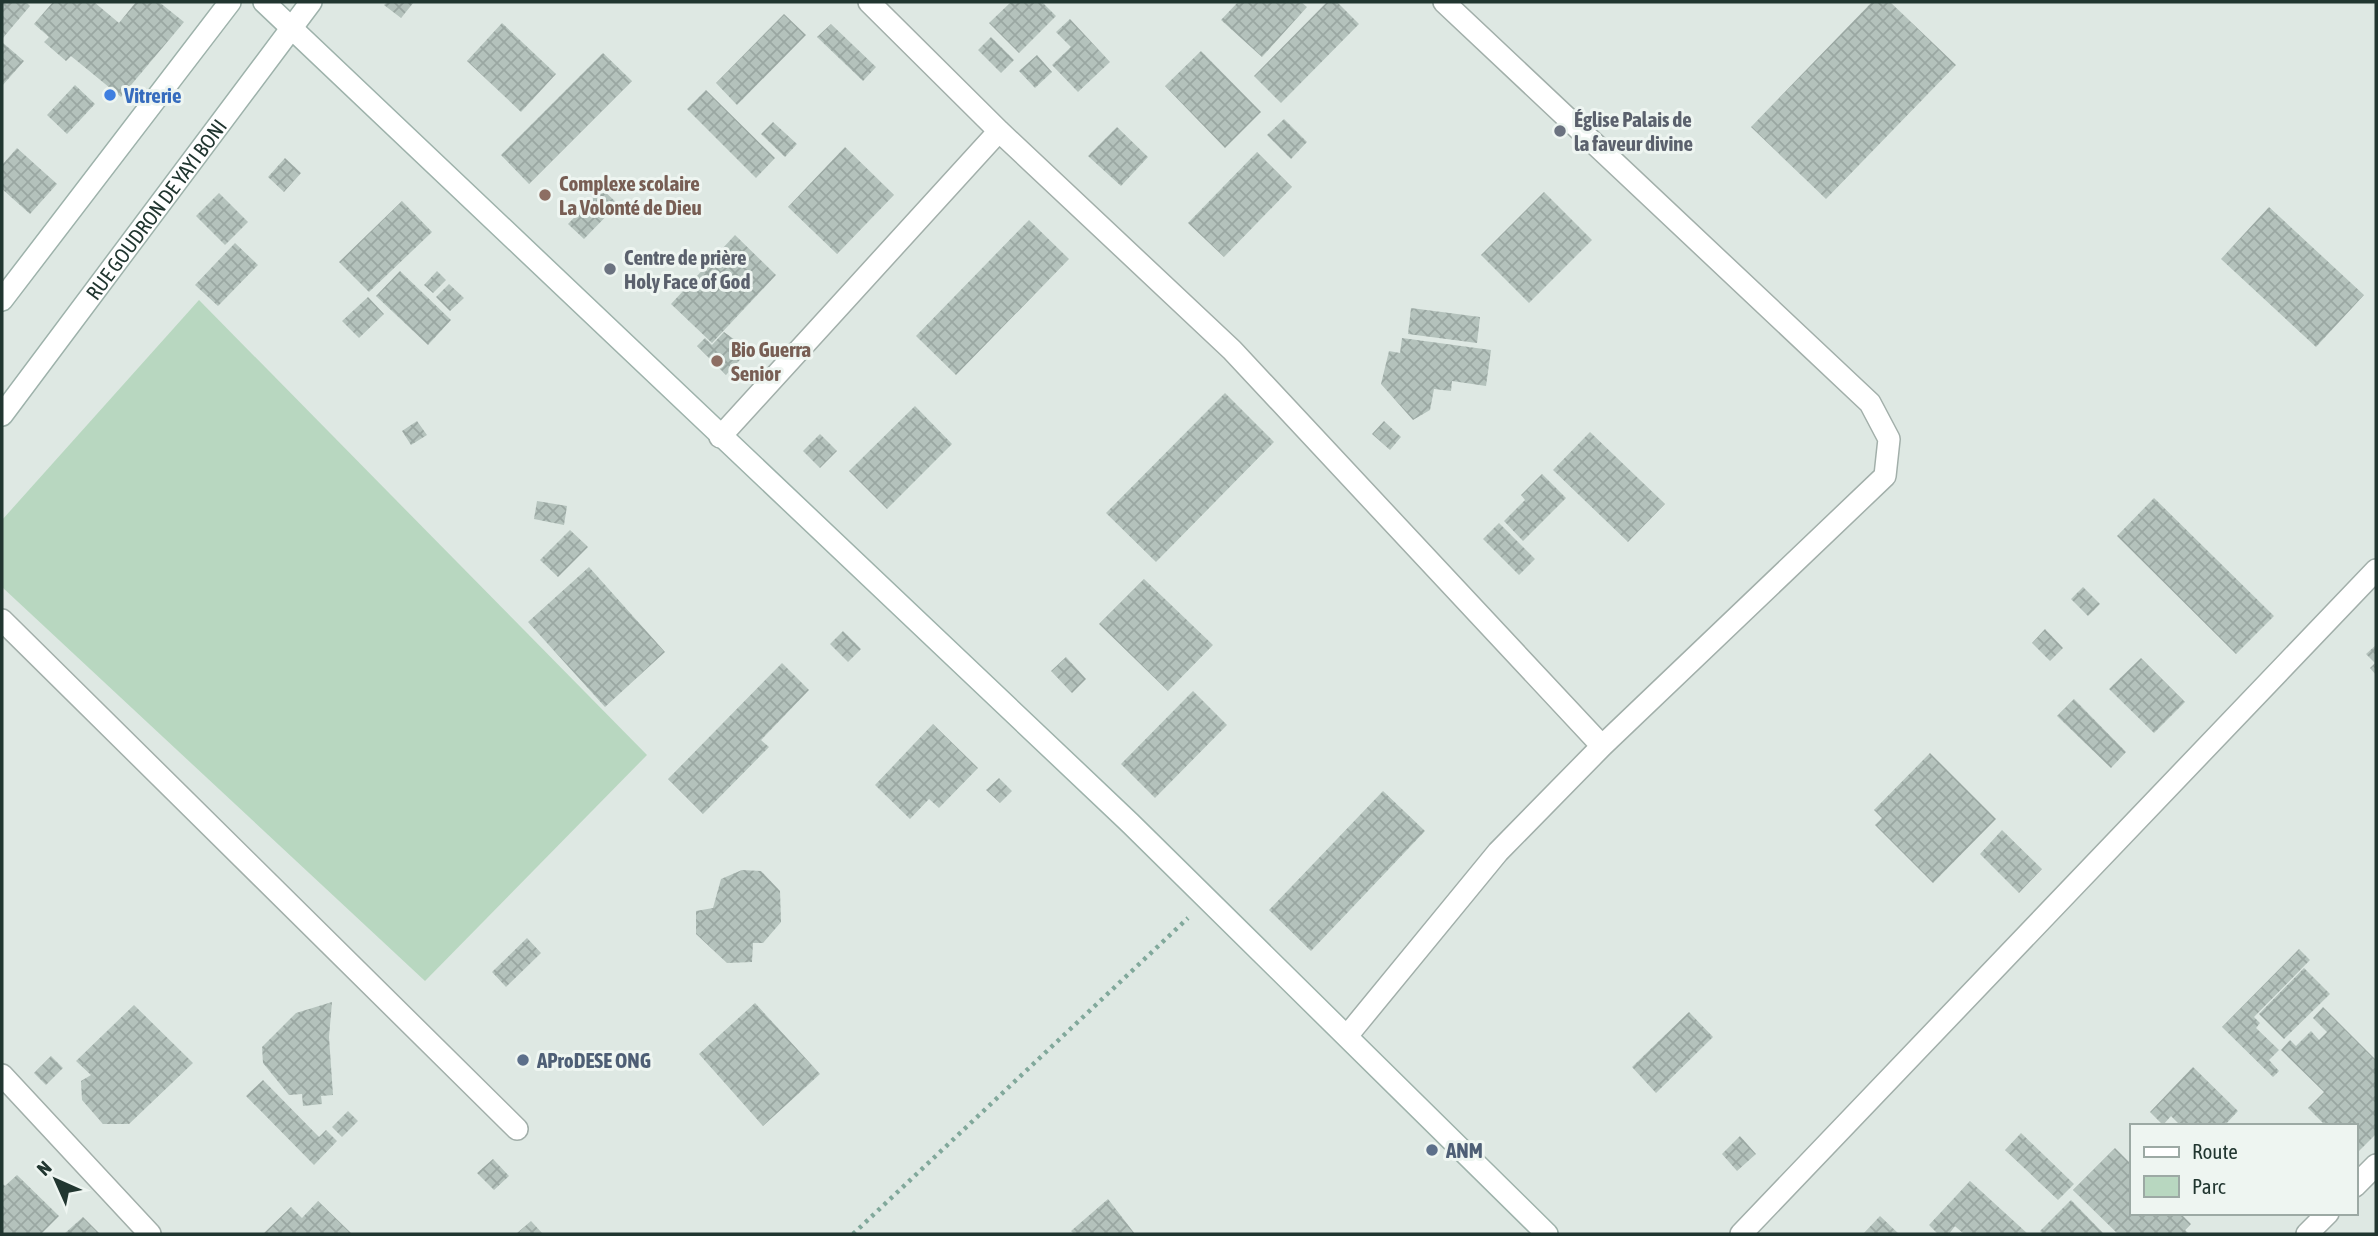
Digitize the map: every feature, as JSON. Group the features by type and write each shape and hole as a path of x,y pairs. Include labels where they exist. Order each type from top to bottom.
{"street":[{"path":"2,300 230,2"},
{"path":"264,2 290,30 1208,900 1547,1234"},
{"name":"RUE GOUDRON DE YAYI BONI","path":"2,415 311,2"},
{"path":"869,2 999,131 1232,350 1602,746"},
{"path":"1347,1036 1498,852 1602,746 1885,476 1889,439 1870,403 1444,2"},
{"path":"720,437 999,131"},
{"path":"1741,1234 2376,570"},
{"path":"2,620 517,1129"},
{"path":"2,1075 150,1234"},
{"path":"2357,1184 2376,1164"},
{"path":"2308,1234 2326,1215"}],"path":[{"path":"853,1234 1208,900"}],"green space":[{"path":"199,300 647,755 425,981 2,587 2,520"}],"building":[{"path":"2,2 26,2 30,6 2,39"},
{"path":"53,2 94,2 119,23 136,2 159,2 184,22 121,97 71,56 66,61 44,42 49,37 34,24"},
{"path":"387,2 414,2 401,18 384,5"},
{"path":"1011,2 1042,2 1056,16 1019,53 989,23"},
{"path":"1238,2 1301,2 1307,7 1262,57 1221,20"},
{"path":"1327,2 1337,2 1359,24 1281,103 1254,76"},
{"path":"1872,2 1890,2 1956,65 1826,199 1751,127"},
{"path":"784,14 806,35 737,105 716,83"},
{"path":"1070,19 1110,62 1078,92 1052,65 1071,47 1056,32"},
{"path":"502,23 556,74 521,112 467,61"},
{"path":"831,24 876,67 863,81 817,37"},
{"path":"991,37 1014,60 1001,73 978,50"},
{"path":"2,42 24,61 2,86"},
{"path":"1201,51 1261,112 1225,148 1165,86"},
{"path":"603,53 632,81 529,184 501,155"},
{"path":"1037,55 1052,72 1035,88 1019,71"},
{"path":"75,85 95,104 67,134 47,115"},
{"path":"706,90 775,158 756,178 687,109"},
{"path":"1284,119 1307,142 1291,159 1267,135"},
{"path":"773,122 797,144 785,157 761,134"},
{"path":"1117,127 1148,157 1121,186 1088,156"},
{"path":"845,147 894,195 837,254 788,207"},
{"path":"17,148 57,184 30,214 2,189 2,165"},
{"path":"1257,152 1292,187 1224,257 1188,223"},
{"path":"285,158 301,173 284,192 268,177"},
{"path":"602,189 618,204 584,239 568,224"},
{"path":"1544,192 1592,240 1529,303 1481,255"},
{"path":"219,193 248,222 225,245 196,216"},
{"path":"402,201 432,232 369,292 339,262"},
{"path":"2269,207 2364,295 2316,347 2221,259"},
{"path":"1029,220 1069,259 956,375 916,336"},
{"path":"735,235 776,275 712,343 671,304"},
{"path":"235,243 258,265 218,306 195,285"},
{"path":"400,271 451,320 428,345 376,296"},
{"path":"437,271 446,280 433,293 424,285"},
{"path":"449,284 464,298 450,311 436,297"},
{"path":"368,297 384,314 359,338 342,321"},
{"path":"1411,308 1480,317 1477,343 1408,334"},
{"path":"724,332 749,350 726,375 697,346 705,338 712,345"},
{"path":"1402,338 1491,350 1486,386 1452,381 1451,391 1434,389 1430,410 1413,420 1381,384 1389,351 1400,353"},
{"path":"1225,393 1274,442 1156,562 1106,513"},
{"path":"915,406 952,444 887,509 849,471"},
{"path":"417,421 427,435 411,445 402,431"},
{"path":"1384,421 1401,437 1390,450 1372,434"},
{"path":"1590,432 1665,504 1628,542 1553,470"},
{"path":"820,434 837,451 820,468 803,451"},
{"path":"1542,474 1566,498 1523,541 1504,521 1525,500 1521,495"},
{"path":"2154,498 2274,616 2236,654 2117,536"},
{"path":"537,501 567,506 564,525 534,519"},
{"path":"1499,523 1535,559 1519,575 1483,539"},
{"path":"570,530 588,547 558,577 540,560"},
{"path":"589,567 665,652 605,707 528,622"},
{"path":"1144,579 1213,645 1168,691 1099,624"},
{"path":"2083,587 2100,604 2088,616 2071,599"},
{"path":"2045,629 2063,648 2050,661 2032,643"},
{"path":"843,631 861,649 848,662 830,644"},
{"path":"2376,645 2376,675 2370,668 2375,663 2366,654"},
{"path":"1066,657 1086,679 1072,693 1051,671"},
{"path":"2141,658 2185,702 2154,733 2109,689"},
{"path":"782,663 809,690 761,740 769,747 703,814 668,779"},
{"path":"1193,691 1227,725 1155,798 1121,764"},
{"path":"2074,699 2126,752 2111,768 2057,716"},
{"path":"933,724 978,768 939,808 929,799 910,819 875,785"},
{"path":"1930,753 1996,819 1933,883 1875,825 1882,818 1874,810"},
{"path":"999,778 1012,791 1000,803 986,790"},
{"path":"1383,791 1425,831 1311,951 1269,910"},
{"path":"2002,830 2042,869 2019,893 1980,854"},
{"path":"742,870 761,871 780,891 781,922 763,943 753,943 752,962 727,963 696,934 696,911 713,908 721,879"},
{"path":"527,938 541,953 506,987 492,972"},
{"path":"2299,949 2310,960 2254,1017 2260,1023 2256,1028 2279,1050 2269,1060 2279,1071 2273,1077 2222,1027"},
{"path":"2304,968 2330,994 2284,1039 2259,1014"},
{"path":"332,1002 329,1037 333,1095 321,1096 322,1104 303,1106 302,1094 289,1095 263,1063 262,1047 296,1013"},
{"path":"755,1003 820,1074 763,1126 699,1054"},
{"path":"134,1005 193,1063 129,1124 103,1124 82,1100 81,1081 91,1075 76,1061"},
{"path":"2323,1007 2376,1060 2376,1134 2357,1153 2357,1124 2324,1124 2308,1108 2324,1092 2281,1050 2290,1040 2296,1046 2311,1031 2319,1040 2327,1032 2313,1018"},
{"path":"1689,1012 1713,1037 1656,1093 1632,1067"},
{"path":"51,1056 63,1068 46,1085 34,1073"},
{"path":"2193,1067 2238,1111 2226,1124 2179,1124 2171,1116 2162,1124 2150,1112"},
{"path":"263,1080 319,1137 326,1130 337,1141 314,1165 246,1096"},
{"path":"348,1111 358,1121 342,1137 332,1127"},
{"path":"2021,1133 2074,1184 2058,1200 2005,1150"},
{"path":"1740,1136 1756,1154 1737,1171 1722,1154"},
{"path":"2115,1148 2130,1163 2130,1215 2182,1215 2191,1224 2185,1230 2189,1234 2118,1234 2073,1190"},
{"path":"493,1159 509,1176 494,1190 477,1173"},
{"path":"17,1175 59,1216 41,1234 2,1234 2,1183 5,1186"},
{"path":"1970,1181 2028,1234 1964,1234 1955,1226 1949,1234 1938,1234 1929,1225"},
{"path":"1108,1199 1135,1234 1074,1234 1071,1231"},
{"path":"2071,1200 2104,1234 2043,1234 2040,1231"},
{"path":"318,1201 352,1234 263,1234 291,1207 302,1218"},
{"path":"1880,1216 1899,1234 1863,1234"},
{"path":"83,1217 100,1234 64,1234"},
{"path":"531,1221 543,1234 516,1234"}],"place":[{"name":"Vitrerie","path":"110,95"},
{"name":"Église Palais de la faveur divine","path":"1560,131"},
{"name":"Complexe scolaire La Volonté de Dieu","path":"545,195"},
{"name":"Centre de prière Holy Face of God","path":"610,269"},
{"name":"Bio Guerra Senior","path":"717,361"},
{"name":"AProDESE ONG","path":"523,1060"},
{"name":"ANM","path":"1432,1150"}]}
